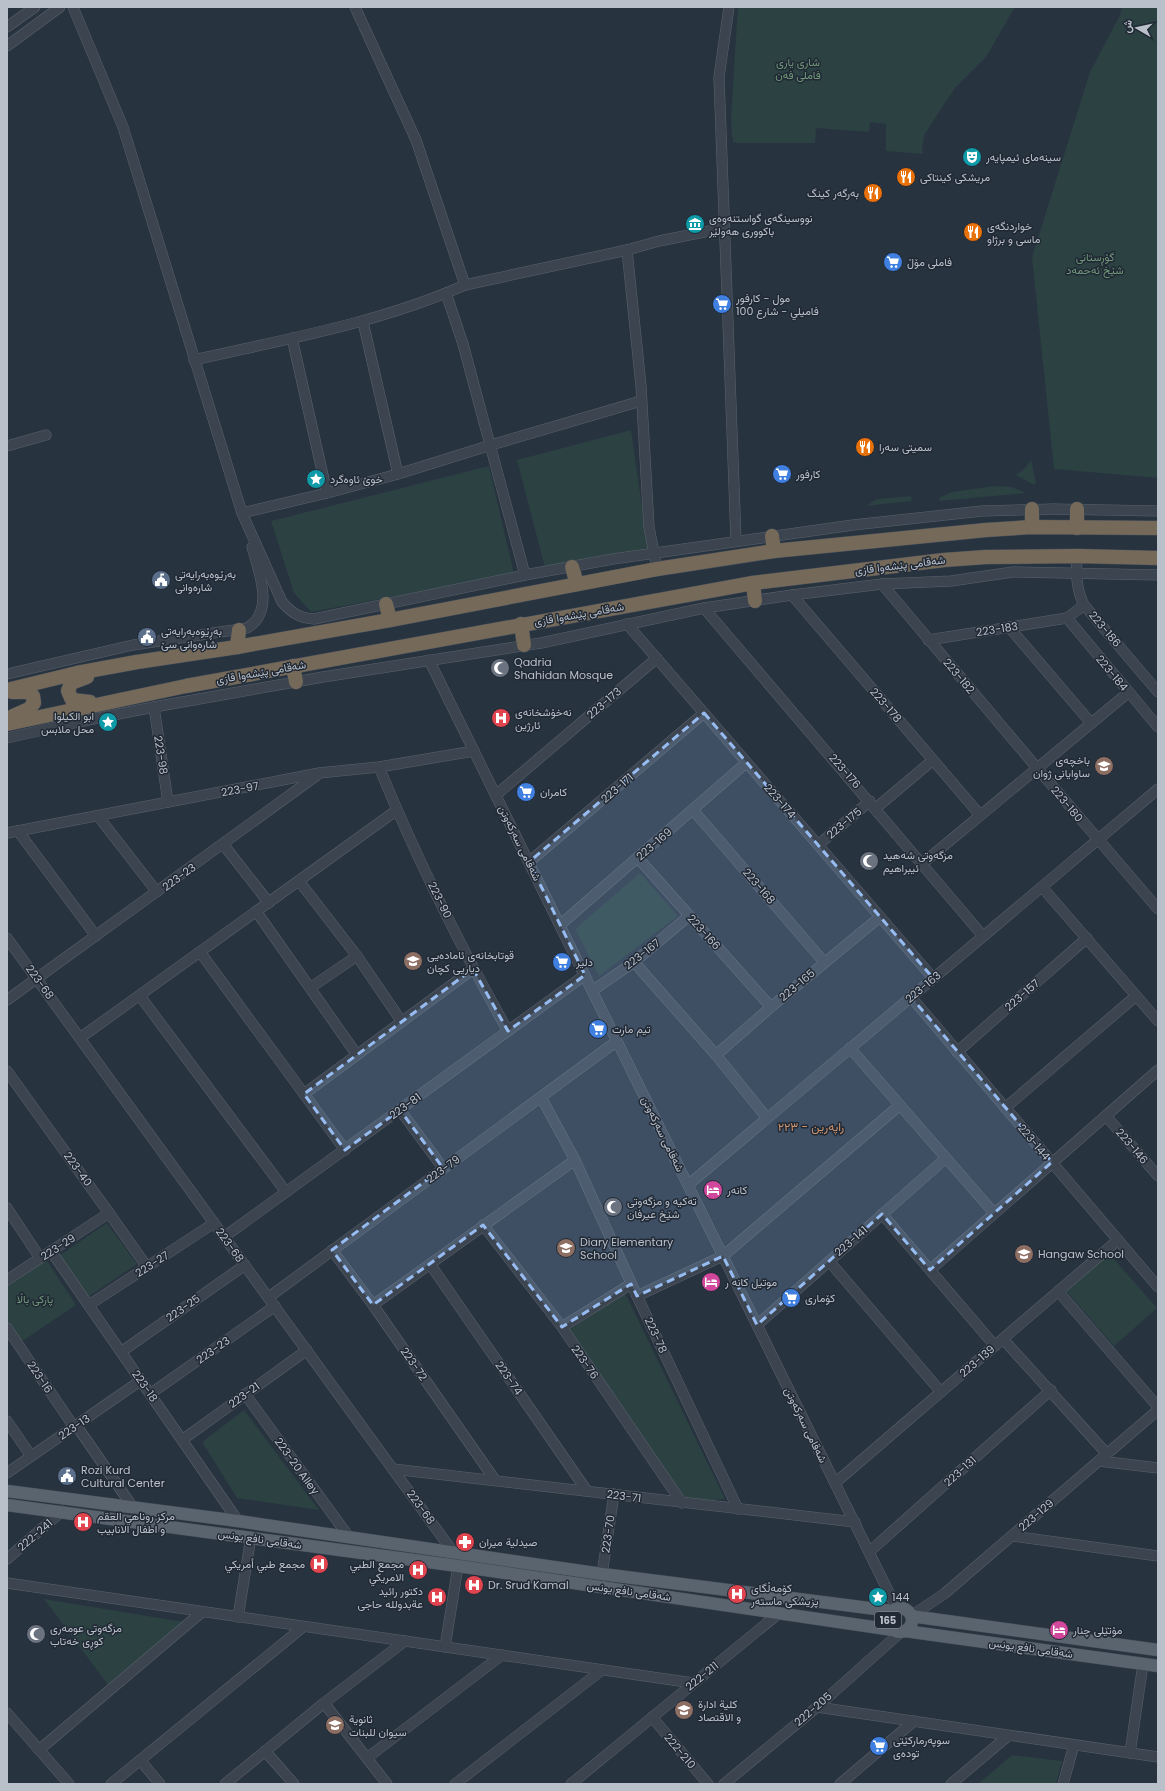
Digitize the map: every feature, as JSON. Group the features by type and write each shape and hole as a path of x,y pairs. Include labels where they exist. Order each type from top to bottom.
{"highway":[{"path":"1032,509 1032,527"},
{"path":"1077,509 1077,528"},
{"path":"7,692 76,673 390,620 657,569 774,551 941,533 1032,527 1158,528"},
{"path":"772,536 774,551"},
{"name":"شەقامی پێشەوا قازی","path":"7,724 127,698 293,666 753,583 944,560 986,557 1077,556 1158,558"},
{"path":"572,567 577,584"},
{"path":"753,583 755,601"},
{"path":"386,604 390,620"},
{"path":"521,624 524,646"},
{"path":"237,647 239,630"},
{"path":"127,698 78,702 70,698 68,689 70,685 76,681 137,662"},
{"path":"293,666 296,682"},
{"path":"7,692 28,692 33,697 34,703 33,706 27,710 7,718"}],"main road":[{"name":"شەقامی نافع یونس","path":"7,1491 132,1506 602,1574 894,1610 904,1609 911,1616 1158,1650"},
{"name":"شەقامی نافع یونس","path":"7,1505 62,1511 380,1555 778,1614 1158,1666"},
{"path":"380,1555 382,1542"},
{"name":"165","path":"894,1610 888,1621 899,1631 911,1623 911,1616"}],"street":[{"path":"7,27 35,7"},
{"path":"40,7 48,16"},
{"path":"7,46 60,7"},
{"path":"7,674 133,645 247,628 256,622 260,616 263,600 259,574 244,517 194,360 123,127 73,7"},
{"path":"355,7 416,140 465,285"},
{"path":"729,7 720,77 724,228 736,541"},
{"path":"194,360 363,322 465,285 627,250 658,241 724,228"},
{"path":"627,250 641,401 649,528 657,569"},
{"path":"446,293 463,344 525,575"},
{"path":"363,322 398,474"},
{"path":"292,338 327,494"},
{"path":"244,517 398,474 641,401"},
{"path":"7,446 46,435"},
{"path":"244,517 282,602 293,614 314,619 525,575 654,553 936,515 1032,509 1158,511"},
{"name":"223-186","path":"1077,556 1076,572 1078,590 1084,605 1158,692"},
{"path":"7,738 154,707 429,660 524,646 704,608 792,595 882,584 950,581 1014,572 1076,572 1158,575"},
{"name":"223-182","path":"882,584 1037,768"},
{"name":"223-178","path":"792,595 980,815"},
{"path":"1067,618 1084,605"},
{"name":"223-176","path":"704,608 873,804 984,936"},
{"name":"223-183","path":"928,640 1067,618"},
{"name":"223-184","path":"1067,618 1158,727"},
{"name":"223-174","path":"627,624 933,978"},
{"path":"1009,627 1091,723"},
{"name":"223-173","path":"496,795 656,658"},
{"name":"شەقامی سەرکەوتن","path":"429,660 855,1522 894,1610"},
{"path":"923,863 1129,692"},
{"name":"223-98","path":"154,707 168,802"},
{"name":"223-171","path":"529,862 704,713"},
{"name":"223-97","path":"7,834 319,773 378,767 474,751"},
{"name":"223-175","path":"818,845 933,760"},
{"name":"223-169","path":"560,925 746,763"},
{"name":"223-90","path":"378,767 473,969 508,1031"},
{"name":"223-180","path":"1037,768 1097,840 1158,909"},
{"name":"223-23","path":"7,1000 319,773"},
{"name":"223-163","path":"688,1185 1097,840 1157,792"},
{"path":"80,1038 397,810"},
{"name":"223-168","path":"693,810 824,962"},
{"path":"98,816 157,892"},
{"path":"18,831 96,936"},
{"path":"223,844 268,903"},
{"name":"223-166","path":"638,858 771,1007"},
{"path":"299,881 356,956 402,1022"},
{"path":"1042,887 1158,1021"},
{"path":"256,911 357,1055"},
{"name":"223-167","path":"592,990 634,962 689,916"},
{"name":"223-165","path":"716,1055 824,962 880,917"},
{"name":"223-68","path":"7,938 453,1552"},
{"name":"223-157","path":"957,1052 1086,938"},
{"path":"200,952 345,1150"},
{"path":"310,988 356,956"},
{"path":"634,962 716,1055 767,1118"},
{"path":"304,1094 473,969"},
{"name":"223-81","path":"224,1237 585,975"},
{"path":"140,996 286,1192"},
{"path":"1005,1108 1136,996"},
{"name":"223-144","path":"911,997 1158,1287"},
{"name":"223-79","path":"269,1297 617,1041"},
{"path":"850,1048 994,1213"},
{"path":"930,1270 1158,1070"},
{"name":"223-40","path":"7,1071 147,1267"},
{"name":"223-78","path":"541,1097 575,1160 637,1296 738,1509"},
{"path":"637,1296 723,1256 900,1105"},
{"path":"400,1110 443,1168"},
{"name":"223-146","path":"1106,1116 1158,1176"},
{"name":"223-141","path":"757,1325 946,1158"},
{"path":"373,1305 575,1160"},
{"path":"7,1208 40,1258"},
{"name":"223-29","path":"7,1280 109,1213"},
{"path":"882,1214 995,1346"},
{"name":"223-27","path":"89,1305 214,1223"},
{"name":"223-76","path":"483,1225 562,1327 682,1502"},
{"name":"223-139","path":"835,1483 1118,1240"},
{"name":"223-72","path":"332,1250 373,1305 495,1480"},
{"name":"223-18","path":"51,1251 238,1521"},
{"path":"829,1261 941,1392"},
{"name":"223-74","path":"430,1264 587,1491"},
{"name":"223-25","path":"121,1352 245,1265"},
{"path":"562,1327 632,1284"},
{"path":"1058,1291 1158,1407"},
{"name":"223-23","path":"150,1394 275,1306"},
{"name":"223-16","path":"7,1328 132,1506"},
{"path":"1003,1339 1051,1390 1103,1458 1158,1468"},
{"name":"223-21","path":"182,1440 307,1350"},
{"name":"223-13","path":"7,1473 140,1381"},
{"name":"223-131","path":"869,1552 1051,1390"},
{"name":"223-20 Alley","path":"245,1394 349,1537"},
{"name":"223-129","path":"911,1616 944,1594 1158,1410"},
{"path":"7,1421 31,1456"},
{"name":"223-71","path":"393,1469 855,1522"},
{"name":"223-70","path":"602,1574 614,1494"},
{"name":"222-241","path":"7,1559 62,1511"},
{"path":"1012,1536 1158,1556"},
{"path":"238,1617 251,1537"},
{"path":"445,1647 458,1566"},
{"path":"7,1582 202,1612 693,1683"},
{"path":"39,1750 202,1612"},
{"name":"222-211","path":"571,1784 778,1614"},
{"path":"111,1784 303,1626"},
{"name":"222-205","path":"724,1784 817,1707 899,1631"},
{"path":"225,1784 405,1641"},
{"path":"367,1758 502,1655"},
{"path":"1130,1753 1143,1664"},
{"path":"455,1784 602,1670"},
{"path":"324,1704 387,1784"},
{"path":"817,1707 1158,1757"},
{"path":"7,1713 69,1784"},
{"name":"222-210","path":"652,1717 708,1784"},
{"path":"840,1784 914,1721"},
{"path":"951,1784 1008,1736"},
{"path":"1063,1784 1074,1745"},
{"path":"265,1751 294,1784"},
{"path":"140,1760 160,1784"}],"highlighted area":[{"path":"704,713 933,978 911,997 1052,1162 930,1270 882,1214 757,1325 723,1256 637,1296 631,1284 562,1327 483,1225 373,1305 332,1250 443,1168 400,1110 345,1150 304,1094 473,969 508,1031 585,975 529,862"}],"green space":[{"name":"شاری یاری فاملی فەن","path":"738,7 1015,7 986,57 955,88 933,121 925,134 922,147 923,154 886,151 886,124 870,122 869,132 816,128 815,143 733,142 731,117"},
{"name":"گۆڕستانی شێخ ئەحمەد","path":"1122,7 1158,7 1158,478 1054,469 1032,257 1090,72 1120,15"},
{"path":"631,430 648,548 545,568 517,460"},
{"path":"1031,460 1036,482 1034,485 1016,475 1023,470"},
{"path":"489,466 514,574 311,612 294,593 271,521"},
{"path":"995,486 1012,487 1026,493 940,501 939,498 952,492"},
{"path":"911,496 912,501 866,506 877,499"},
{"path":"640,873 678,916 599,976 575,929"},
{"path":"107,1223 137,1264 88,1297 60,1255"},
{"path":"1106,1250 1157,1308 1114,1346 1063,1287"},
{"name":"پارکی باڵا","path":"45,1258 76,1305 21,1342 7,1322 7,1284"},
{"path":"625,1293 725,1499 685,1503 567,1331"},
{"path":"244,1410 319,1510 237,1498 202,1442"},
{"path":"44,1599 190,1623 112,1690"},
{"path":"1012,1755 1062,1761 1056,1784 978,1784"}],"place":[{"name":"سینەمای ئیمپایەر","path":"972,157"},
{"name":"مریشکی کینتاکی","path":"906,177"},
{"name":"بەرگەر کینگ","path":"873,193"},
{"name":"نووسینگەی گواستنەوەی باکووری هەولێر","path":"695,224"},
{"name":"خواردنگەی ماسی و برژاو","path":"973,232"},
{"name":"فاملی مۆڵ","path":"893,262"},
{"name":"مول - كارفور فاميلي - شارع 100","path":"722,304"},
{"name":"سمیتی سەرا","path":"865,447"},
{"name":"کارفور","path":"782,474"},
{"name":"خوێ ئاوەگرد","path":"316,479"},
{"name":"بەرێوەبەرایەتی شارەوانی","path":"161,580"},
{"name":"بەڕێوەبەرایەتی شارەوانی سێ","path":"147,637"},
{"name":"Qadria Shahidan Mosque","path":"500,668"},
{"name":"نەخۆشخانەی ئارژین","path":"501,718"},
{"name":"ابو الكيلوا محل ملابس","path":"108,722"},
{"name":"باخچەی ساوایانی ژوان","path":"1104,766"},
{"name":"كامران","path":"526,792"},
{"name":"مزگەوتی شەهید ئیبراهیم","path":"869,861"},
{"name":"قوتابخانەی ئامادەیی دیاریی کچان","path":"413,961"},
{"name":"دلير","path":"562,962"},
{"name":"تیم مارت","path":"598,1029"},
{"name":"کانەر","path":"713,1190"},
{"name":"تەکیە و مزگەوتی شێخ عیرفان","path":"613,1207"},
{"name":"Diary Elementary School","path":"566,1248"},
{"name":"Hangaw School","path":"1024,1254"},
{"name":"موتيل كانه ر","path":"711,1282"},
{"name":"كۆماری","path":"791,1298"},
{"name":"Rozi Kurd Cultural Center","path":"67,1476"},
{"name":"مركز روناهي العقم و اطفال الانابيب","path":"83,1522"},
{"name":"صيدلية ميران","path":"465,1542"},
{"name":"مجمع طبي أمریکي","path":"319,1564"},
{"name":"مجمع الطبي الامريكي","path":"418,1570"},
{"name":"Dr. Srud Kamal","path":"474,1585"},
{"name":"کۆمەڵگای پزیشکی ماستەر","path":"737,1594"},
{"name":"دكتور رائيد عةبدولله حاجى","path":"437,1597"},
{"name":"144","path":"878,1597"},
{"name":"مۆتێلی چنار","path":"1059,1630"},
{"name":"مزگەوتی عومەری کوڕی خەتاب","path":"36,1634"},
{"name":"كلية ادارة و الاقتصاد","path":"684,1710"},
{"name":"ثانوية سيوان للبنات","path":"335,1725"},
{"name":"سوپەرمارکێتی تودەی","path":"879,1746"}],"district":[{"name":"راپەرین - ٢٢٣","path":"811,1127"}]}
